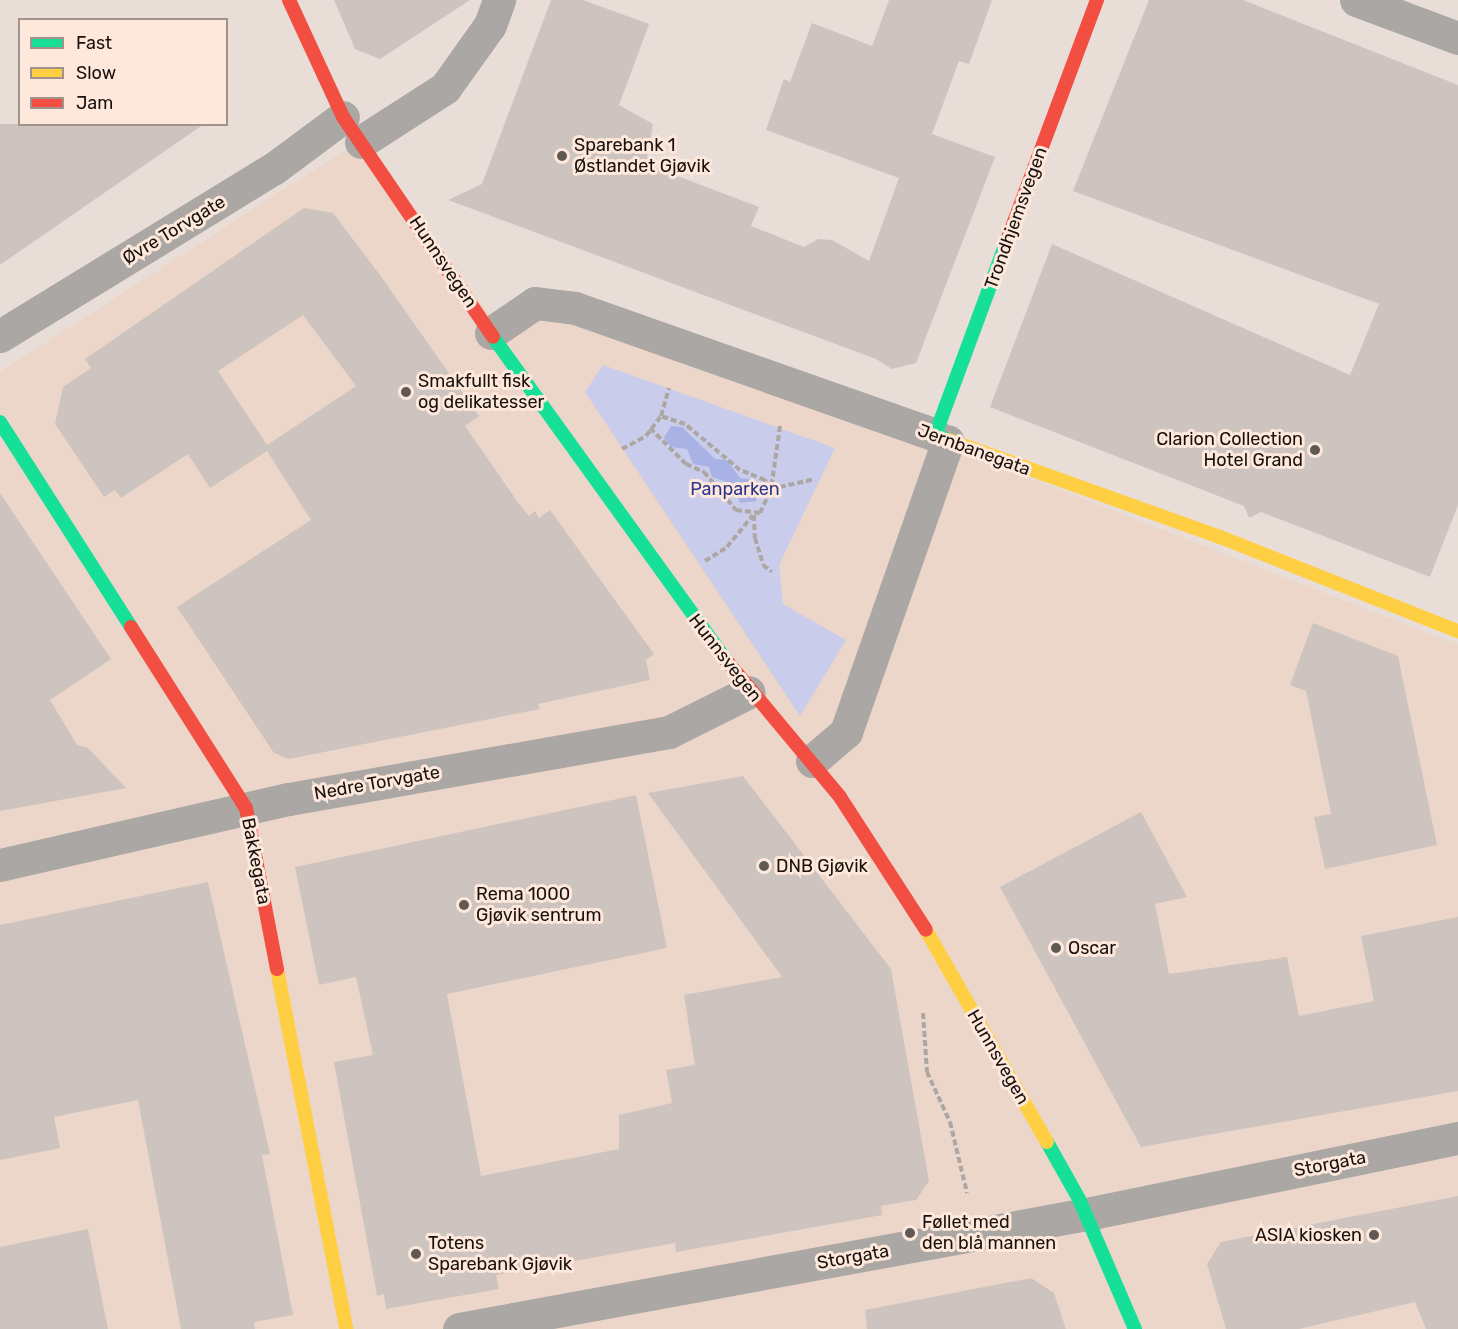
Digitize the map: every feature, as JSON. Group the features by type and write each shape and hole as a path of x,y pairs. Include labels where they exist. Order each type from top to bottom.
{"street":[{"name":"Hunnsvegen","path":"289,0 352,129 491,333 749,692 812,761 925,928 1087,1214 1136,1329"},
{"name":"Øvre Torvgate","path":"0,336 273,169 352,129 445,88 490,25 500,0"},
{"name":"Trondhjemsvegen","path":"812,761 846,732 941,438 1097,0"},
{"path":"1356,0 1458,38"},
{"name":"Jernbanegata","path":"491,333 535,303 575,308 1220,537 1457,633"},
{"name":"Bakkegata","path":"0,422 246,808 346,1329"},
{"name":"Nedre Torvgate","path":"0,865 246,808 669,732 749,692"},
{"name":"Storgata","path":"459,1329 1087,1214 1458,1138"}],"path":[{"path":"616,453 650,428 661,416 673,378"},
{"path":"661,416 685,424 698,439 740,470 758,473 771,489"},
{"path":"650,428 686,464 704,472 736,510 754,514 760,513 771,489 781,423"},
{"path":"771,489 815,479"},
{"path":"704,562 727,547 754,514"},
{"path":"754,514 758,547 772,572"},
{"path":"923,1007 927,1072 950,1122 981,1233"}],"shaded area":[{"path":"359,141 493,318 542,288 1458,645 1458,1329 0,1329 0,372"},
{"path":"671,426 682,427 715,459 727,460 740,478 756,480 756,501 740,503 734,485 712,477 709,467 693,464 687,449 671,447 664,438"}],"green space":[{"name":"Panparken","path":"603,365 835,448 779,565 783,604 846,640 800,716 585,392"}],"building":[{"path":"334,0 470,0 380,59 355,49"},
{"path":"551,0 583,0 649,24 619,105 653,124 646,164 759,207 751,226 804,247 818,239 832,240 869,261 899,178 766,130 784,79 790,82 812,23 872,46 889,0 992,0 969,64 959,61 932,134 995,157 916,363 892,369 876,359 448,200 482,184"},
{"path":"1149,0 1243,0 1458,85 1458,505 1430,577 1261,512 1249,518 1244,506 990,407 1052,244 1350,375 1379,304 1073,191"},
{"path":"0,124 18,124 18,126 201,126 0,265"},
{"path":"304,208 333,213 380,275 479,416 465,426 519,504 529,516 535,511 539,518 550,510 654,654 646,660 650,680 538,704 540,709 289,759 274,753 177,607 311,520 267,451 210,488 188,454 121,498 115,490 104,497 55,424 63,387 91,368 85,359","holes":["303,315 356,386 267,445 218,371"]},
{"path":"0,493 111,659 50,700 77,745 88,748 126,788 0,811"},
{"path":"1313,623 1398,656 1437,845 1325,869 1314,817 1331,814 1306,691 1290,685"},
{"path":"743,776 891,969 929,1181 916,1200 881,1206 882,1215 676,1252 675,1243 496,1275 499,1289 386,1309 384,1294 377,1296 334,1062 373,1055 356,977 319,985 295,867 636,795 667,948 447,994 481,1176 619,1149 619,1115 672,1103 666,1070 695,1065 684,995 782,977 648,793"},
{"path":"1141,812 1187,897 1155,904 1169,974 1287,957 1299,1016 1374,1001 1361,936 1458,917 1458,1091 1141,1147 1000,887"},
{"path":"208,882 270,1154 262,1155 293,1315 254,1322 255,1329 181,1329 138,1100 54,1117 60,1148 0,1160 0,925"},
{"path":"1458,1196 1458,1329 1426,1329 1415,1302 1299,1329 1226,1329 1207,1264 1221,1242"},
{"path":"88,1229 108,1329 0,1329 0,1247"},
{"path":"1031,1278 1054,1293 1066,1329 867,1329 865,1310"}],"traffic: fast":[{"path":"949,440 935,435 1008,238"},
{"path":"493,337 726,660"},
{"path":"0,422 131,627"},
{"path":"1047,1142 1079,1199 1135,1329"}],"traffic: slow":[{"path":"949,440 1220,537 1458,631"},
{"path":"926,930 1047,1142"},
{"path":"277,969 346,1329"}],"traffic: jam":[{"path":"289,0 343,117 493,337"},
{"path":"1008,238 1097,0"},
{"path":"131,627 246,808 277,969"},
{"path":"726,660 840,797 926,930"}],"place":[{"name":"Sparebank 1 Østlandet Gjøvik","path":"562,156"},
{"name":"Smakfullt fisk og delikatesser","path":"406,392"},
{"name":"Clarion Collection Hotel Grand","path":"1315,450"},
{"name":"DNB Gjøvik","path":"764,866"},
{"name":"Rema 1000 Gjøvik sentrum","path":"464,905"},
{"name":"Oscar","path":"1056,948"},
{"name":"Føllet med den blå mannen","path":"910,1233"},
{"name":"ASIA kiosken","path":"1374,1235"},
{"name":"Totens Sparebank Gjøvik","path":"416,1254"}]}
